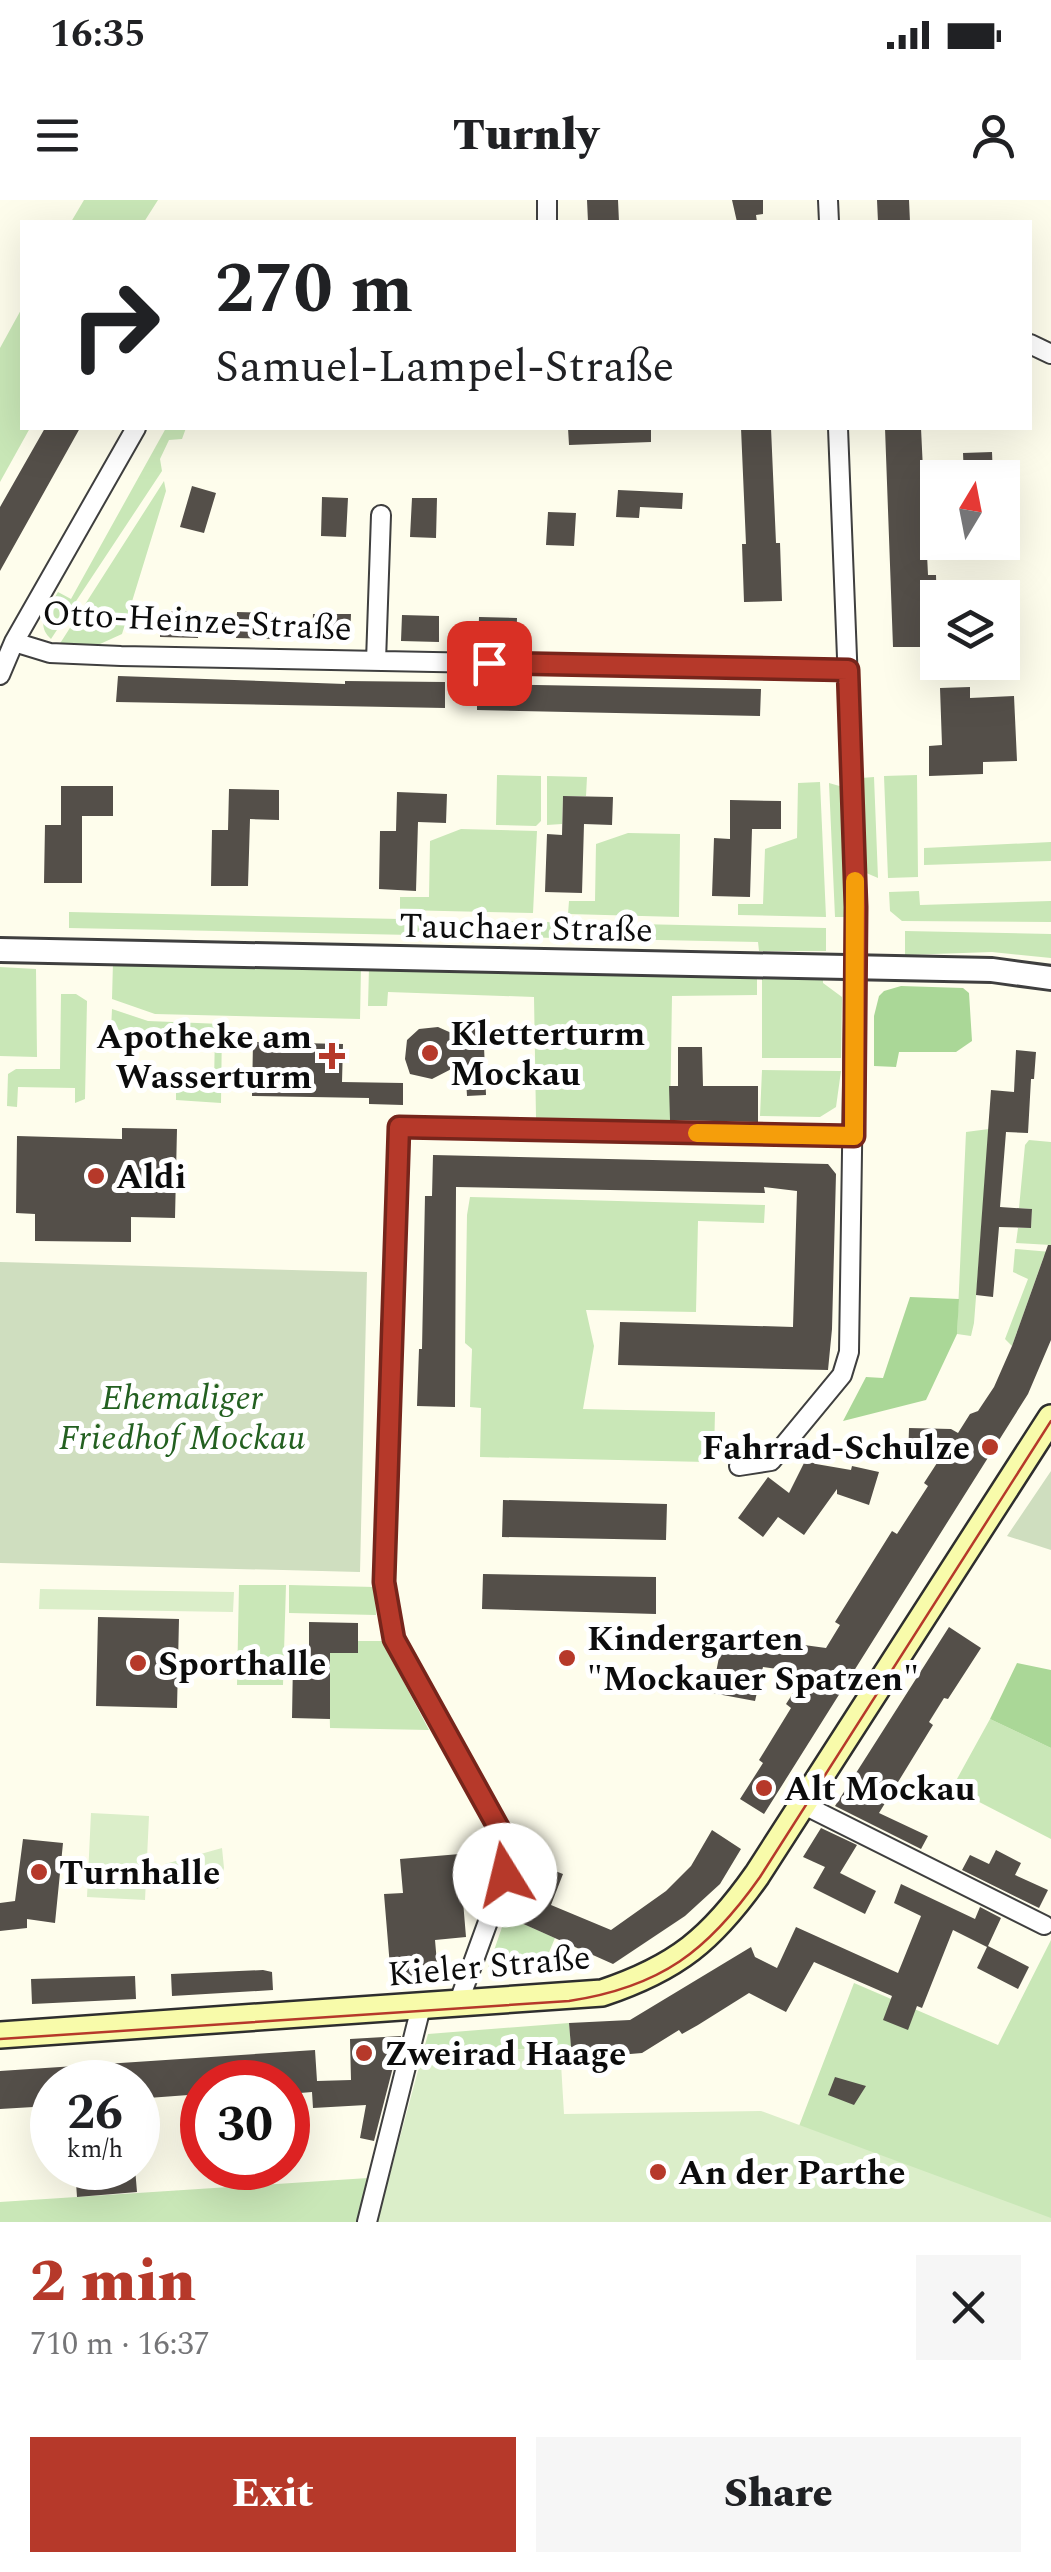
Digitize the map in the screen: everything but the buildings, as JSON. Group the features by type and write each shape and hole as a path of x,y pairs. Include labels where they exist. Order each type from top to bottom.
{"main road":[{"name":"Kieler Straße","path":"0,2036 602,1992 634,1982 699,1945 728,1916 1051,1418"}],"street":[{"path":"0,674 14,642 135,430"},
{"path":"740,1466 771,1461 842,1376 849,1352 856,969 838,430"},
{"name":"Otto-Heinze-Straße","path":"376,661 382,515"},
{"name":"Otto-Heinze-Straße","path":"14,642 50,653 848,670"},
{"name":"Tauchaer Straße","path":"0,950 992,970 1051,978"},
{"path":"458,2004 505,1875 502,1834 394,1639 384,1582 399,1127 854,1136"},
{"path":"802,1804 1044,1924"},
{"path":"367,2222 422,2007"}],"green space":[{"path":"84,200 158,200 145,220 72,220"},
{"path":"20,312 20,430 29,430 0,482 0,348"},
{"path":"165,430 185,430 182,439 169,440 160,459 162,471 51,639 43,622 47,610 58,592 71,599"},
{"path":"164,481 166,491 122,634 89,649 59,645"},
{"path":"497,775 541,776 541,821 536,826 496,825"},
{"path":"917,775 918,877 888,878 884,776"},
{"path":"547,776 587,777 586,796 563,796 562,824 547,825"},
{"path":"874,777 878,878 864,872 861,778"},
{"path":"820,782 826,917 738,915 738,904 763,904 765,849 797,838 798,783"},
{"path":"829,783 843,787 848,917 835,917"},
{"path":"461,829 537,831 533,913 400,910 400,897 429,897 430,841"},
{"path":"628,833 680,834 679,917 568,914 569,901 595,901 596,844"},
{"path":"1051,842 1051,861 924,865 924,848"},
{"path":"919,891 920,905 1051,901 1051,922 902,921 890,911 889,892"},
{"path":"69,912 826,928 826,951 759,951 758,942 69,928"},
{"path":"905,931 1051,934 1051,958 992,952 905,955"},
{"path":"113,962 361,968 360,1019 155,1014 112,999"},
{"path":"0,967 36,969 37,1057 0,1056"},
{"path":"369,968 757,976 757,995 672,996 670,1122 536,1118 534,997 388,992 387,1006 368,1006"},
{"path":"762,976 823,978 823,983 842,997 841,1058 762,1058"},
{"path":"901,986 963,988 969,993 972,1041 956,1052 899,1052 896,1067 874,1066 874,1016 879,996"},
{"path":"61,994 76,994 87,1001 85,1099 75,1103 75,1088 18,1087 17,1107 7,1106 8,1074 16,1069 60,1069"},
{"path":"112,1009 148,1021 222,1024 221,1103 176,1100 176,1084 214,1083 215,1033 111,1030"},
{"path":"762,1070 841,1071 836,1107 820,1117 760,1116"},
{"path":"989,1129 971,1336 957,1334 966,1132"},
{"path":"1029,1140 1051,1142 1051,1245 1016,1243 1018,1228 1031,1228 1032,1209 1019,1208 1025,1145"},
{"path":"470,1197 765,1205 764,1223 698,1221 696,1312 586,1310 594,1346 583,1409 715,1412 714,1455 706,1462 480,1457 481,1408 470,1407 472,1349 465,1343"},
{"path":"1015,1249 1051,1252 1044,1256 1012,1346 1005,1339 1028,1279 1013,1272"},
{"name":"Ehemaliger Friedhof Mockau","path":"0,1262 367,1272 360,1572 0,1563"},
{"path":"910,1297 959,1299 957,1334 926,1400 843,1421 866,1377 883,1378"},
{"path":"1051,1471 1051,1550 1007,1536"},
{"path":"239,1585 286,1585 283,1685 237,1685"},
{"path":"289,1585 375,1587 376,1615 289,1613"},
{"path":"40,1589 234,1592 233,1612 39,1609"},
{"path":"358,1641 382,1641 429,1730 330,1728 328,1653 357,1653"},
{"path":"1017,1663 1051,1670 1051,1748 990,1719"},
{"path":"990,1719 1051,1748 1051,1839 952,1788"},
{"path":"91,1813 149,1816 145,1900 87,1897"},
{"path":"222,1848 224,1868 218,1889 165,1868 165,1864"},
{"path":"512,1898 518,1900 510,1918 555,1938 542,1969 492,1972 488,1968"},
{"path":"1051,1940 1051,2219 799,2126 854,1983 998,2045"},
{"path":"569,2023 571,2046 422,2056 428,2034"},
{"name":"An der Parthe","path":"560,2047 564,2114 761,2111 1051,2218 1051,2222 377,2222 422,2056"},
{"path":"368,2178 357,2222 0,2222 0,2202 184,2190 310,2190 310,2182"}],"tram line":[{"path":"0,2039 569,2001 630,1986 679,1962 721,1926 760,1877 1051,1421"}],"slow traffic":[{"path":"697,1133 854,1136 855,881"}],"place":[{"name":"Kletterturm Mockau","path":"430,1053"},
{"name":"Apotheke am Wasserturm","path":"332,1056"},
{"name":"Aldi","path":"96,1176"},
{"name":"Fahrrad-Schulze","path":"990,1447"},
{"name":"Kindergarten \"Mockauer Spatzen\"","path":"567,1658"},
{"name":"Sporthalle","path":"138,1663"},
{"name":"Alt Mockau","path":"764,1788"},
{"name":"Turnhalle","path":"39,1872"},
{"name":"Zweirad Haage","path":"364,2053"},
{"name":"An der Parthe","path":"658,2172"}],"route":[{"path":"489,663 848,670 856,887 854,1136 399,1127 384,1582 394,1639 502,1834 505,1875"}]}
